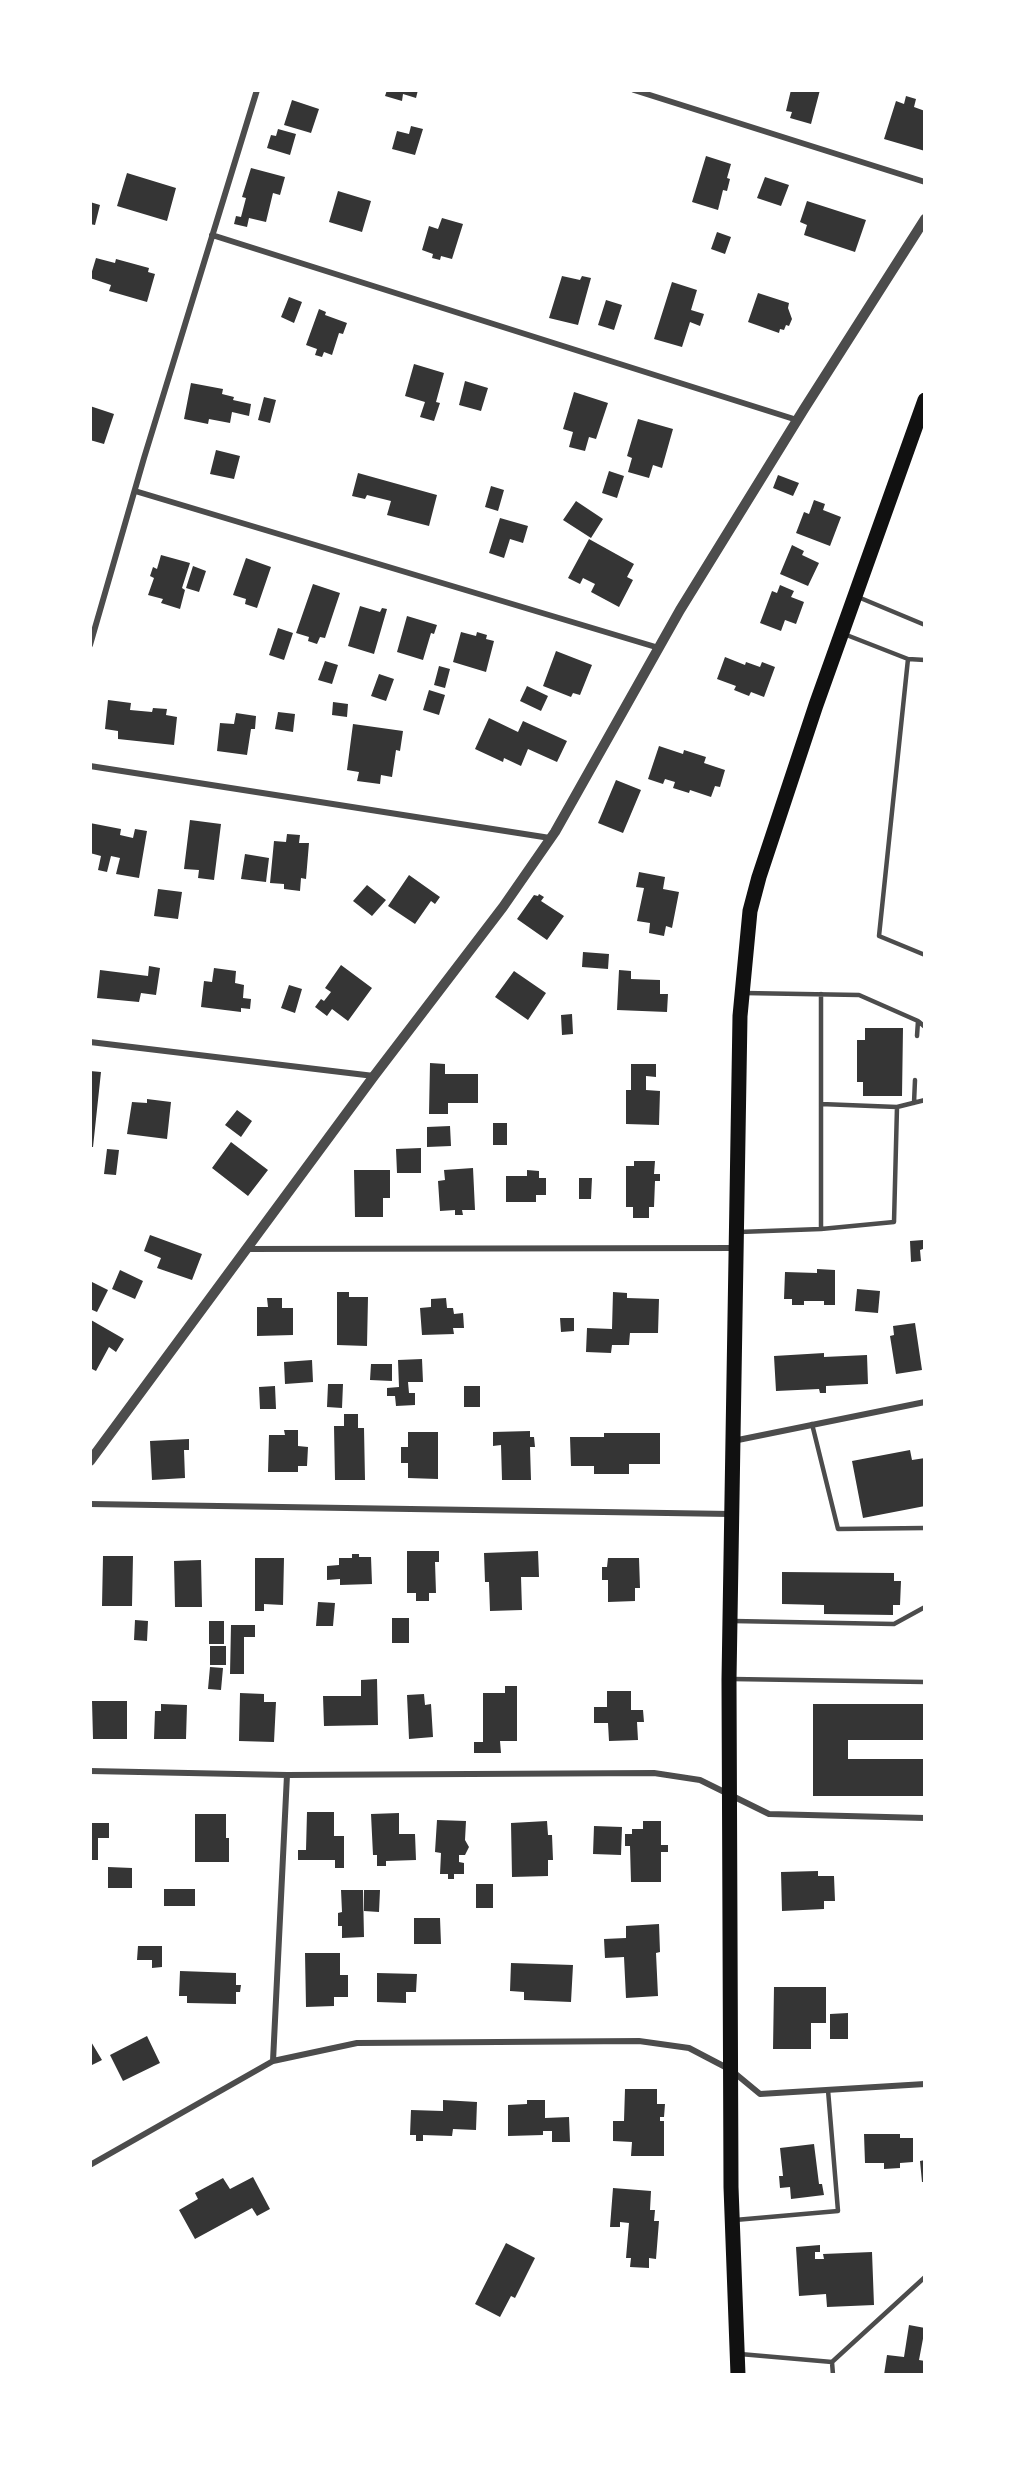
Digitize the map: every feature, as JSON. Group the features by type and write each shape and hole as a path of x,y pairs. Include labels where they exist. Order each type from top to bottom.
{"main road":[{"path":"738,2375 732,2220 729,1679 735,1248 742,993 750,911 759,877 842,633 925,400"}],"street":[{"path":"90,645 257,90"},
{"path":"634,90 925,182"},
{"path":"90,1461 374,1076 503,907 550,838 574,802 680,609 925,219"},
{"path":"212,235 797,420"},
{"path":"135,491 659,648"},
{"path":"90,766 550,838"},
{"path":"90,1042 374,1076"},
{"path":"247,1249 735,1248"},
{"path":"732,1441 925,1402"},
{"path":"90,1504 732,1514"},
{"path":"90,1771 287,1775 654,1773 700,1780 769,1814 925,1818"},
{"path":"273,2061 287,1775"},
{"path":"90,2165 273,2061 357,2043 639,2041 688,2048 731,2070 760,2094 925,2084"}],"lane":[{"path":"855,596 925,625"},
{"path":"842,633 908,658 925,660"},
{"path":"908,658 879,936 925,955"},
{"path":"742,993 859,995 918,1021 925,1027"},
{"path":"821,994 821,1229"},
{"path":"917,1036 918,1021"},
{"path":"914,1103 915,1080"},
{"path":"821,1104 897,1107 925,1100"},
{"path":"736,1232 821,1229 894,1222 897,1107"},
{"path":"812,1424 838,1529 925,1528"},
{"path":"730,1621 894,1624 925,1607"},
{"path":"729,1679 925,1682"},
{"path":"732,2220 838,2211 828,2090"},
{"path":"737,2354 832,2362 925,2277"},
{"path":"832,2362 833,2375"}],"building":[{"path":"387,90 418,90 416,98 403,94 402,101 385,96"},
{"path":"791,90 820,90 811,124 790,118 792,112 786,111"},
{"path":"906,96 916,99 914,107 925,111 925,151 884,139 896,101 904,104"},
{"path":"292,100 319,109 311,133 284,125"},
{"path":"411,126 423,129 415,155 392,149 397,131 409,134"},
{"path":"278,129 296,134 290,155 267,148 271,135 276,136"},
{"path":"706,156 731,164 727,178 730,179 727,191 723,190 718,210 692,202"},
{"path":"251,168 285,177 280,195 273,193 266,222 249,218 247,227 234,224 236,216 241,217 246,198 242,197"},
{"path":"127,173 176,188 167,221 117,206"},
{"path":"765,177 789,185 781,206 757,198"},
{"path":"338,191 371,201 362,232 329,222"},
{"path":"807,201 866,220 855,252 804,235 807,225 800,222"},
{"path":"90,202 100,205 95,225 90,224"},
{"path":"442,218 463,224 452,259 441,256 440,260 432,258 433,254 422,250 429,226 438,229"},
{"path":"717,232 731,237 725,254 711,249"},
{"path":"96,258 115,263 116,259 149,268 148,272 155,274 147,302 109,291 111,285 90,278"},
{"path":"562,276 580,280 582,276 591,278 578,325 549,318"},
{"path":"672,282 697,290 691,310 704,314 700,326 690,322 682,347 654,339"},
{"path":"758,293 789,303 788,308 792,319 789,326 786,325 784,330 780,329 779,333 748,322"},
{"path":"289,297 302,302 294,323 281,317"},
{"path":"606,300 622,305 614,330 598,325"},
{"path":"319,309 326,312 325,315 347,323 343,334 339,333 332,355 324,352 322,357 315,355 317,349 306,345"},
{"path":"414,364 444,373 436,402 440,403 434,421 420,417 425,402 405,396"},
{"path":"465,381 488,388 481,411 459,405"},
{"path":"191,383 223,389 222,394 234,397 233,400 251,404 249,416 232,412 230,423 209,419 208,424 184,419"},
{"path":"574,392 608,403 596,439 589,437 585,451 569,447 573,432 563,429"},
{"path":"264,397 276,400 270,423 258,420"},
{"path":"90,406 114,414 104,444 90,440"},
{"path":"638,419 673,429 662,468 653,465 649,478 628,472 632,458 627,456"},
{"path":"216,450 240,456 234,479 210,474"},
{"path":"609,471 624,476 617,498 602,493"},
{"path":"358,473 437,495 429,526 387,515 391,501 367,495 365,499 352,496"},
{"path":"778,475 799,483 793,496 773,488"},
{"path":"491,486 504,490 498,511 485,507"},
{"path":"814,500 825,504 823,510 841,517 830,546 796,533 804,512 809,514"},
{"path":"576,501 603,519 591,538 563,520"},
{"path":"500,518 528,526 523,543 510,539 504,558 489,553"},
{"path":"589,539 634,564 627,577 633,580 619,607 591,592 595,584 583,578 580,584 568,578"},
{"path":"792,545 804,551 802,555 819,563 808,586 780,574"},
{"path":"161,555 190,563 182,588 185,590 180,609 161,603 163,599 148,595 154,578 150,576 153,567 157,569"},
{"path":"246,558 271,567 257,608 245,604 246,599 233,595"},
{"path":"193,566 206,571 199,592 186,588"},
{"path":"313,584 340,593 325,638 320,637 317,644 308,641 309,637 296,633"},
{"path":"780,585 794,591 791,597 804,602 796,624 785,620 781,631 760,623 772,591 777,593"},
{"path":"360,606 380,612 382,608 387,609 374,654 348,646"},
{"path":"407,616 437,625 434,634 431,633 423,660 397,652"},
{"path":"278,628 293,633 284,660 269,655"},
{"path":"461,632 476,636 477,632 487,635 486,639 494,641 486,672 453,662"},
{"path":"556,651 592,665 580,695 573,693 571,697 543,686"},
{"path":"725,657 745,665 746,662 760,667 762,662 775,667 764,697 751,692 749,696 734,690 736,686 717,679"},
{"path":"325,661 338,665 332,684 318,680"},
{"path":"439,666 450,669 445,688 434,685"},
{"path":"379,674 394,679 386,701 371,696"},
{"path":"527,686 548,696 541,711 520,701"},
{"path":"429,690 445,695 439,715 423,710"},
{"path":"108,700 131,703 130,710 152,712 153,708 167,709 166,715 177,717 174,745 118,739 118,731 105,729"},
{"path":"333,702 348,704 347,717 332,715"},
{"path":"278,712 295,714 293,732 275,729"},
{"path":"236,713 256,716 255,729 251,729 247,755 217,751 220,723 234,724"},
{"path":"489,718 518,732 523,721 567,741 557,762 528,749 521,766 504,758 503,762 475,749"},
{"path":"353,724 403,731 400,751 396,750 392,777 381,775 380,784 357,781 359,772 347,770"},
{"path":"659,746 683,754 684,750 706,757 704,763 725,770 720,787 715,786 711,797 690,790 689,793 673,788 675,782 665,779 663,784 648,779"},
{"path":"616,780 641,790 623,833 598,823"},
{"path":"190,820 221,824 214,880 198,878 199,870 184,869"},
{"path":"90,823 121,829 120,835 133,838 135,829 147,831 139,878 116,874 120,858 111,856 107,872 98,870 101,856 90,853"},
{"path":"287,834 300,835 299,843 309,843 306,879 301,878 300,891 284,889 284,884 270,883 274,841 286,842"},
{"path":"245,854 269,858 266,882 241,879"},
{"path":"639,872 665,877 663,889 679,892 672,928 666,926 664,936 649,933 650,923 637,921 644,888 636,887"},
{"path":"409,875 440,897 435,904 431,901 415,924 388,906"},
{"path":"367,885 386,900 372,916 353,901"},
{"path":"158,889 182,892 178,919 154,916"},
{"path":"539,894 544,897 541,901 564,916 547,940 517,919 534,895"},
{"path":"583,952 609,954 608,969 582,967"},
{"path":"341,965 372,988 348,1021 332,1009 327,1016 315,1007 331,992 325,988"},
{"path":"149,966 160,968 156,995 141,993 139,1002 97,998 100,970 148,976"},
{"path":"214,968 236,971 235,983 244,985 243,998 251,999 250,1009 241,1008 241,1012 201,1007 204,981 212,982"},
{"path":"619,970 631,971 631,979 660,980 660,994 668,994 667,1012 617,1010"},
{"path":"514,971 546,993 528,1020 495,997"},
{"path":"289,985 302,989 295,1013 281,1008"},
{"path":"572,1014 573,1034 562,1035 561,1015"},
{"path":"865,1028 903,1028 902,1096 863,1096 863,1082 857,1082 857,1040 865,1040"},
{"path":"430,1063 445,1064 445,1074 478,1074 478,1103 448,1103 448,1114 429,1114"},
{"path":"631,1064 656,1064 656,1077 646,1076 646,1090 660,1091 659,1125 626,1124 626,1090 631,1090"},
{"path":"90,1071 101,1072 93,1147 90,1147"},
{"path":"147,1099 171,1102 167,1139 127,1134 132,1102 147,1103"},
{"path":"237,1110 252,1121 241,1137 225,1125"},
{"path":"493,1123 507,1123 507,1145 493,1145"},
{"path":"450,1126 451,1146 427,1147 427,1127"},
{"path":"231,1142 268,1170 248,1196 212,1168"},
{"path":"421,1148 421,1173 397,1173 396,1149"},
{"path":"107,1149 119,1150 116,1175 104,1174"},
{"path":"634,1161 655,1161 654,1174 660,1174 660,1181 655,1181 654,1207 649,1207 649,1218 633,1218 633,1207 626,1207 626,1166 634,1166"},
{"path":"473,1168 475,1210 462,1210 463,1215 455,1215 455,1210 440,1211 438,1181 445,1180 444,1170"},
{"path":"354,1170 390,1170 390,1198 383,1198 383,1217 355,1217"},
{"path":"527,1170 539,1171 539,1178 546,1178 546,1195 536,1195 536,1202 506,1202 506,1176 527,1176"},
{"path":"579,1178 592,1178 591,1199 579,1199"},
{"path":"150,1235 202,1254 192,1280 157,1268 161,1258 144,1251"},
{"path":"923,1240 923,1249 920,1250 921,1261 911,1262 910,1241"},
{"path":"817,1269 835,1270 835,1305 824,1305 824,1301 804,1301 804,1305 792,1305 792,1299 784,1299 785,1272 817,1273"},
{"path":"120,1270 143,1281 135,1299 112,1289"},
{"path":"90,1281 108,1290 97,1312 90,1309"},
{"path":"857,1289 880,1291 878,1313 855,1311"},
{"path":"337,1292 349,1292 349,1297 368,1297 367,1346 337,1345"},
{"path":"613,1292 627,1293 627,1298 659,1299 658,1333 630,1333 629,1345 612,1345 611,1353 586,1352 587,1328 612,1329"},
{"path":"267,1298 282,1298 282,1308 293,1308 293,1335 257,1336 257,1307 268,1307"},
{"path":"446,1298 447,1308 453,1308 454,1314 463,1313 464,1328 453,1328 454,1334 422,1335 420,1308 431,1307 431,1299"},
{"path":"560,1318 574,1318 574,1331 561,1332"},
{"path":"91,1320 124,1339 116,1352 109,1347 96,1371 90,1368"},
{"path":"915,1323 922,1370 896,1374 890,1336 894,1335 893,1326"},
{"path":"824,1353 824,1357 867,1355 868,1384 826,1386 826,1393 820,1393 819,1389 776,1391 774,1356"},
{"path":"422,1359 423,1382 408,1382 409,1393 415,1393 415,1405 396,1406 395,1396 387,1396 387,1388 399,1387 398,1360"},
{"path":"312,1360 313,1382 285,1384 284,1362"},
{"path":"371,1364 392,1364 392,1381 370,1380"},
{"path":"328,1384 343,1384 342,1408 327,1407"},
{"path":"275,1386 276,1409 260,1409 259,1387"},
{"path":"464,1386 480,1386 480,1407 464,1407"},
{"path":"344,1414 358,1414 358,1428 364,1428 365,1480 335,1480 334,1426 344,1426"},
{"path":"284,1430 298,1430 298,1446 308,1447 307,1466 298,1466 298,1472 268,1472 269,1435 285,1435"},
{"path":"530,1431 530,1437 534,1437 535,1447 530,1447 531,1480 502,1480 501,1445 493,1446 493,1432"},
{"path":"408,1432 438,1432 438,1479 408,1478 408,1463 401,1463 401,1447 408,1447"},
{"path":"604,1433 660,1433 660,1464 629,1464 629,1474 594,1474 594,1466 571,1466 570,1437 604,1437"},
{"path":"189,1439 189,1450 184,1450 185,1478 152,1480 150,1441"},
{"path":"910,1450 912,1460 925,1458 925,1506 863,1518 852,1461"},
{"path":"407,1551 439,1551 439,1562 435,1562 436,1593 429,1593 429,1601 416,1601 416,1593 407,1593"},
{"path":"538,1551 539,1577 521,1577 522,1610 490,1611 489,1582 485,1582 484,1553"},
{"path":"352,1554 359,1554 359,1557 371,1557 372,1584 340,1585 340,1579 327,1580 327,1566 339,1565 339,1558 352,1558"},
{"path":"103,1556 133,1556 132,1606 102,1606"},
{"path":"255,1558 284,1558 283,1605 264,1604 264,1611 255,1611"},
{"path":"608,1558 639,1558 640,1588 635,1588 635,1601 608,1602 608,1580 602,1580 602,1567 607,1567"},
{"path":"201,1560 202,1607 175,1607 174,1561"},
{"path":"782,1572 894,1573 894,1581 901,1581 900,1605 893,1605 893,1615 824,1614 824,1605 782,1604"},
{"path":"318,1602 335,1603 333,1626 316,1626"},
{"path":"392,1618 409,1618 409,1643 392,1643"},
{"path":"135,1620 148,1621 147,1641 134,1640"},
{"path":"209,1621 224,1621 224,1644 209,1644"},
{"path":"231,1625 255,1625 255,1637 244,1637 244,1674 230,1674"},
{"path":"210,1646 226,1646 226,1665 210,1665"},
{"path":"210,1667 223,1668 221,1690 208,1689"},
{"path":"377,1679 378,1725 324,1726 323,1696 361,1696 361,1680"},
{"path":"505,1686 517,1686 517,1741 500,1741 501,1753 474,1753 474,1742 483,1742 483,1693 505,1693"},
{"path":"607,1691 631,1691 631,1710 643,1710 644,1722 637,1722 638,1740 609,1741 608,1723 594,1723 594,1707 607,1707"},
{"path":"240,1693 264,1694 264,1702 276,1702 274,1742 239,1741"},
{"path":"424,1694 425,1705 431,1704 433,1737 409,1739 407,1695"},
{"path":"92,1701 127,1701 127,1739 93,1739"},
{"path":"161,1704 187,1705 186,1739 154,1739 155,1711 161,1711"},
{"path":"813,1704 925,1704 925,1740 848,1740 848,1759 925,1759 925,1796 813,1796"},
{"path":"307,1812 334,1812 334,1836 344,1836 344,1868 335,1868 335,1860 298,1860 298,1850 306,1850"},
{"path":"399,1813 399,1834 415,1834 416,1860 386,1861 386,1866 377,1866 377,1855 373,1855 371,1814"},
{"path":"195,1814 226,1814 229,1862 195,1862"},
{"path":"437,1820 466,1821 465,1840 469,1847 465,1855 459,1855 459,1862 464,1863 464,1874 454,1874 454,1879 448,1879 448,1874 440,1874 441,1853 435,1852"},
{"path":"547,1821 548,1835 552,1835 553,1860 548,1860 548,1876 512,1877 511,1823"},
{"path":"643,1821 661,1821 661,1845 668,1845 668,1852 661,1852 661,1882 631,1882 630,1846 625,1846 625,1834 632,1834 632,1829 643,1829"},
{"path":"90,1823 109,1823 109,1838 98,1838 98,1860 90,1860"},
{"path":"594,1826 622,1827 621,1855 593,1854"},
{"path":"108,1867 132,1868 132,1888 108,1888"},
{"path":"818,1871 818,1876 834,1876 835,1901 824,1901 824,1909 782,1911 781,1872"},
{"path":"476,1884 493,1884 493,1908 476,1908"},
{"path":"164,1889 195,1889 195,1906 164,1906"},
{"path":"341,1890 363,1890 364,1937 342,1938 342,1926 338,1926 338,1913 342,1912"},
{"path":"364,1890 380,1890 379,1912 364,1911"},
{"path":"414,1918 440,1918 441,1944 414,1944"},
{"path":"659,1924 660,1952 656,1953 658,1996 626,1998 624,1957 605,1958 604,1939 626,1938 626,1926"},
{"path":"138,1946 162,1946 162,1967 152,1968 152,1960 137,1960"},
{"path":"305,1953 340,1953 340,1975 348,1975 348,1997 334,1997 334,2006 306,2007"},
{"path":"511,1963 573,1965 571,2002 524,2000 524,1992 510,1991"},
{"path":"180,1971 236,1973 236,1985 241,1985 240,1992 236,1992 236,2004 187,2003 187,1996 179,1996"},
{"path":"377,1973 417,1974 416,1992 406,1992 406,2003 377,2002"},
{"path":"774,1987 826,1987 826,2023 811,2023 811,2049 773,2049"},
{"path":"848,2013 848,2039 830,2039 830,2014"},
{"path":"147,2036 160,2063 123,2081 110,2055"},
{"path":"90,2040 102,2060 90,2066"},
{"path":"625,2089 657,2089 657,2104 665,2104 664,2117 660,2117 660,2121 664,2121 664,2156 631,2156 632,2142 613,2141 613,2121 624,2121"},
{"path":"443,2100 477,2102 476,2130 453,2129 452,2136 423,2135 423,2141 416,2141 416,2135 410,2135 411,2110 443,2111"},
{"path":"527,2100 545,2100 545,2118 569,2117 570,2142 552,2142 552,2131 543,2131 543,2135 508,2136 508,2105 527,2104"},
{"path":"864,2134 900,2134 900,2138 913,2138 913,2162 900,2163 900,2168 884,2169 884,2163 865,2163"},
{"path":"814,2144 819,2184 822,2184 824,2195 791,2199 790,2187 780,2188 779,2176 783,2176 780,2148"},
{"path":"925,2160 925,2182 922,2182 920,2161"},
{"path":"253,2177 270,2209 257,2216 252,2208 195,2239 179,2210 198,2199 195,2193 223,2178 230,2189"},
{"path":"613,2188 651,2191 650,2210 655,2210 654,2221 659,2221 656,2259 649,2258 649,2268 630,2267 631,2258 626,2258 629,2223 620,2222 620,2227 610,2227"},
{"path":"506,2243 535,2258 515,2298 511,2296 500,2317 475,2304"},
{"path":"820,2245 820,2252 815,2252 815,2259 824,2259 823,2254 872,2252 874,2305 827,2307 826,2294 799,2296 796,2247"},
{"path":"909,2325 925,2328 919,2360 925,2361 925,2375 884,2375 887,2355 904,2357"}]}
